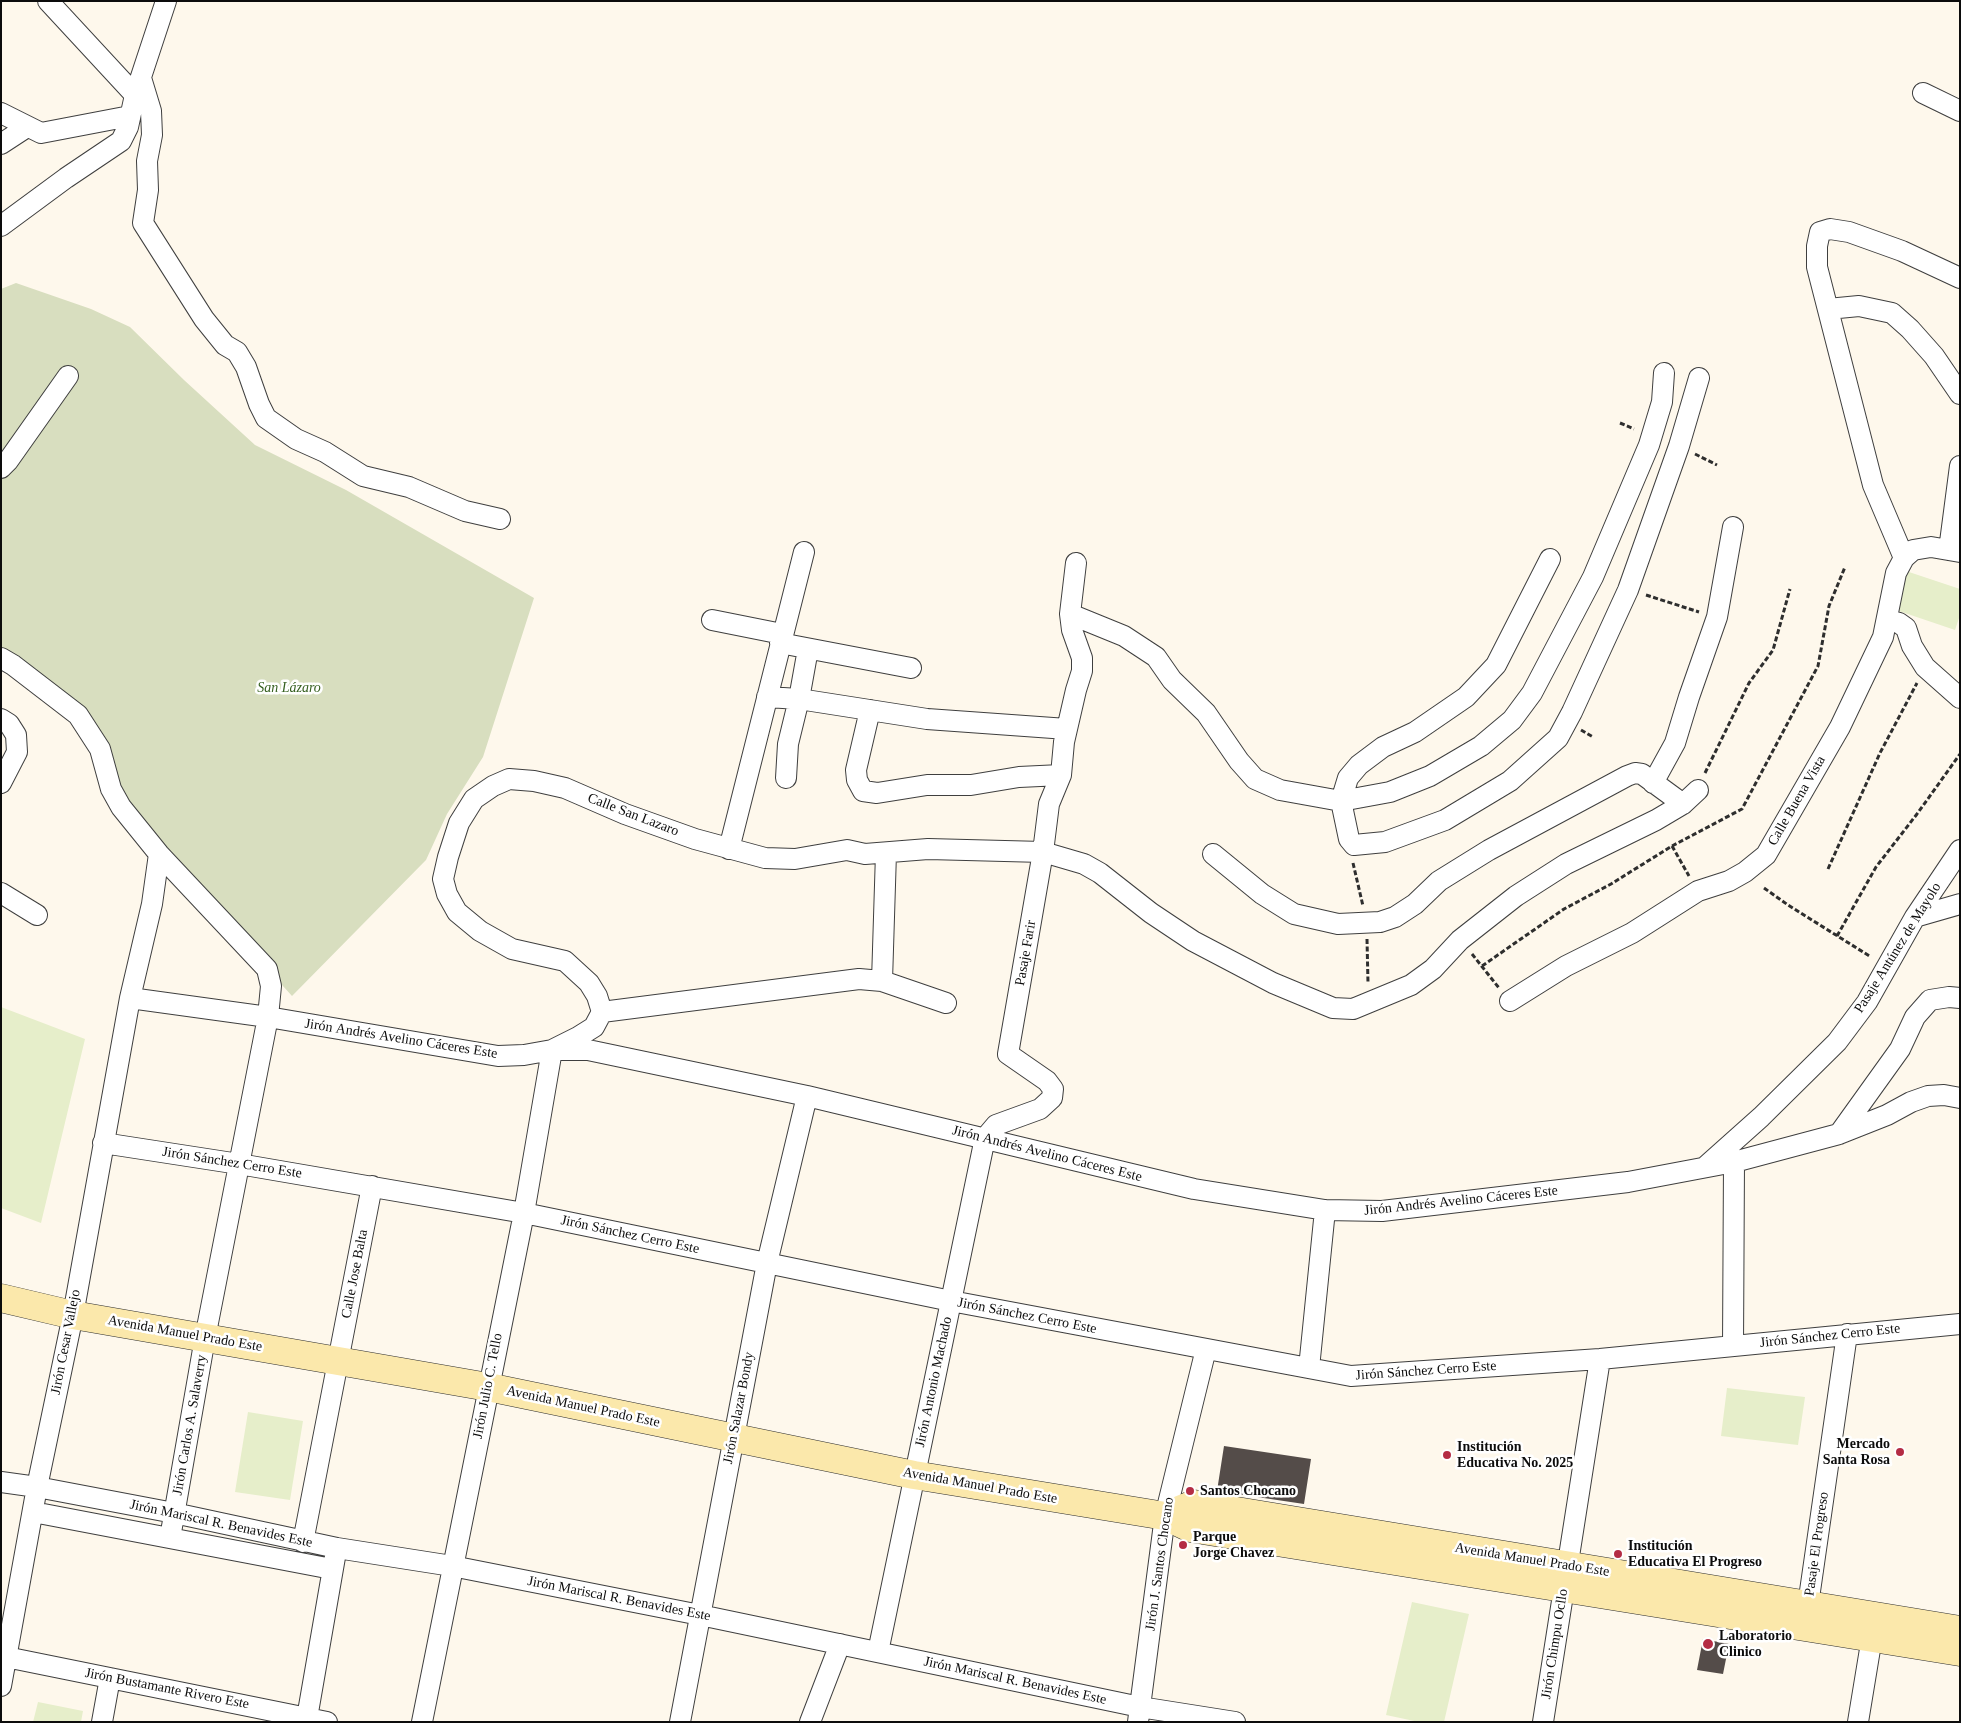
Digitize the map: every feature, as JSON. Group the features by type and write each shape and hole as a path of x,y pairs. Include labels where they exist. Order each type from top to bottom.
{"street":[{"path":"48,1 138,86 151,111 152,135 147,161 148,190 143,223 204,319 225,345 236,352 246,367 266,418 296,439 325,452 363,476 408,487 465,511 500,519"},
{"path":"2,223 121,141 128,127 138,86 166,1"},
{"path":"1923,92 1960,111"},
{"path":"1,113 41,133 130,116"},
{"path":"1,144 27,127"},
{"path":"1960,278 1902,251 1849,232 1830,229 1820,232 1816,246 1817,267 1873,485 1904,558 1913,550 1931,547 1954,551 1960,466"},
{"path":"1828,308 1860,306 1892,313 1910,329 1934,356 1960,394"},
{"path":"1070,614 1124,636 1156,657 1172,680 1206,713 1238,761 1256,779 1280,790 1341,801 1390,792 1430,776 1481,746 1512,720 1532,693 1593,577 1649,445 1662,402 1664,373"},
{"path":"1,468 8,461 68,376"},
{"path":"1550,559 1496,665 1466,697 1415,732 1383,747 1359,765 1348,778 1341,801 1349,839 1354,846 1385,842 1445,820 1510,781 1558,738 1572,712 1628,590 1679,446 1699,378"},
{"path":"1653,783 1675,743 1717,617 1733,528"},
{"path":"729,849 804,552"},
{"name":"Calle Buena Vista","path":"1510,1001 1566,966 1632,933 1698,892 1729,881 1745,872 1766,855 1840,728 1883,637 1896,573 1904,558"},
{"name":"Pasaje Farir","path":"985,1138 996,1125 1040,1109 1052,1098 1053,1089 1047,1081 1008,1054 1043,852 1049,804 1061,775 1068,729 1082,671 1082,658 1072,630 1070,614 1076,564"},
{"path":"712,620 781,638 808,649 912,668"},
{"path":"1887,620 1899,623 1906,628 1912,646 1925,667 1957,691"},
{"path":"786,778 788,744 808,649"},
{"name":"Jirón Carlos A. Salaverry","path":"1,658 13,664 78,715 100,749 112,789 121,807 159,854 267,969 271,986 268,1017 205,1338 170,1538"},
{"path":"768,697 799,699 927,719 1068,729"},
{"path":"870,710 856,770 857,780 863,791 876,793 927,785 972,785 1019,777 1061,775"},
{"path":"1,719 9,724 16,735 17,752 1,783"},
{"path":"1213,854 1262,894 1294,914 1338,924 1380,922 1395,917 1409,908 1439,881 1489,850 1634,773 1642,774 1682,804"},
{"name":"Calle San Lazaro","path":"602,1012 597,996 589,983 565,961 512,949 480,931 457,912 447,894 444,879 448,857 459,823 474,799 493,786 509,779 534,781 565,788 625,814 729,849 781,860 847,850 866,854 928,849 1043,852 1084,864 1100,873 1193,941 1273,983 1333,1008 1353,1009 1411,985 1433,969 1460,940 1516,896 1566,864 1648,824 1682,804 1698,790"},
{"name":"Pasaje Antúnez de Mayolo","path":"1704,1169 1768,1110 1837,1042 1867,1002 1915,917 1960,850"},
{"path":"882,981 886,853"},
{"name":"Jirón Cesar Vallejo","path":"1,1686 37,1487 73,1314 130,998 152,904 159,854"},
{"path":"1,893 37,915"},
{"path":"1915,917 1960,904"},
{"path":"552,1050 594,1027 602,1012 859,979 882,981 946,1003"},
{"path":"1839,1134 1900,1049 1915,1017 1930,1000 1949,997 1960,998"},
{"name":"Jirón Andrés Avelino Cáceres Este","path":"130,998 268,1017 498,1056 524,1055 552,1050 588,1050 807,1096 1194,1189 1325,1210 1389,1211 1628,1182 1704,1169 1839,1134 1887,1116 1911,1102 1928,1096 1944,1095 1960,1098"},
{"name":"Jirón Julio C. Tello","path":"422,1722 524,1213 552,1050"},
{"name":"Jirón Salazar Bondy","path":"680,1722 767,1263 807,1096"},
{"name":"Jirón Antonio Machado","path":"878,1652 985,1138"},
{"name":"Jirón Sánchez Cerro Este","path":"103,1143 372,1186 524,1213 951,1301 1351,1376 1600,1359 1960,1324"},
{"path":"1732,1346 1734,1162"},
{"name":"Calle Jose Balta","path":"304,1542 372,1186"},
{"path":"1309,1368 1325,1210"},
{"name":"Avenida Manuel Prado Este","path":"1,1298 73,1314 488,1387 914,1475 1165,1516 1190,1528 1565,1577 1808,1605 1874,1627 1960,1652"},
{"name":"Pasaje El Progreso","path":"1808,1605 1847,1334"},
{"name":"Jirón J. Santos Chocano","path":"1139,1714 1165,1516 1206,1349"},
{"name":"Jirón Chimpu Ocllo","path":"1543,1722 1600,1359"},
{"name":"Jirón Mariscal R. Benavides Este","path":"1,1482 174,1513 304,1542 452,1566 700,1615 878,1652 1139,1714 1235,1722"},
{"path":"33,1512 332,1569"},
{"path":"295,1718 337,1548"},
{"name":"Avenida Manuel Prado Este","path":"1565,1577 1874,1627 1960,1630"},
{"path":"1858,1722 1874,1627"},
{"path":"810,1722 840,1644"},
{"name":"Jirón Bustamante Rivero Este","path":"6,1657 295,1718 327,1722"},
{"path":"102,1722 110,1678"}],"path":[{"path":"1698,790 1718,744 1750,683 1773,650 1790,589"},
{"path":"1828,869 1880,753 1925,667"},
{"path":"1836,936 1876,867 1960,754"},
{"path":"1672,846 1698,892"},
{"path":"1764,888 1887,967"},
{"path":"1460,940 1510,1001"}],"green space":[{"name":"San Lázaro","path":"16,283 91,309 130,327 255,445 346,490 534,598 483,757 447,814 426,860 292,996 139,827 85,734 1,659 1,289"},
{"path":"1906,571 1960,589 1960,615 1955,630 1893,609"},
{"path":"1,1007 85,1039 41,1223 1,1208"},
{"path":"1727,1388 1805,1397 1798,1445 1721,1436"},
{"path":"248,1412 303,1421 290,1500 235,1492"},
{"path":"1412,1602 1469,1614 1444,1722 1419,1722 1386,1715"},
{"path":"38,1702 83,1711 81,1722 33,1722"}],"building":[{"path":"1224,1446 1311,1459 1304,1504 1217,1491"},
{"path":"1703,1639 1729,1644 1723,1674 1697,1670"}],"place":[{"name":"Mercado Santa Rosa","path":"1900,1452"},
{"name":"Institución Educativa No. 2025","path":"1447,1455"},
{"name":"Santos Chocano","path":"1190,1491"},
{"name":"Parque Jorge Chavez","path":"1183,1545"},
{"name":"Institución Educativa El Progreso","path":"1618,1554"},
{"name":"Laboratorio Clinico","path":"1708,1644"}]}
